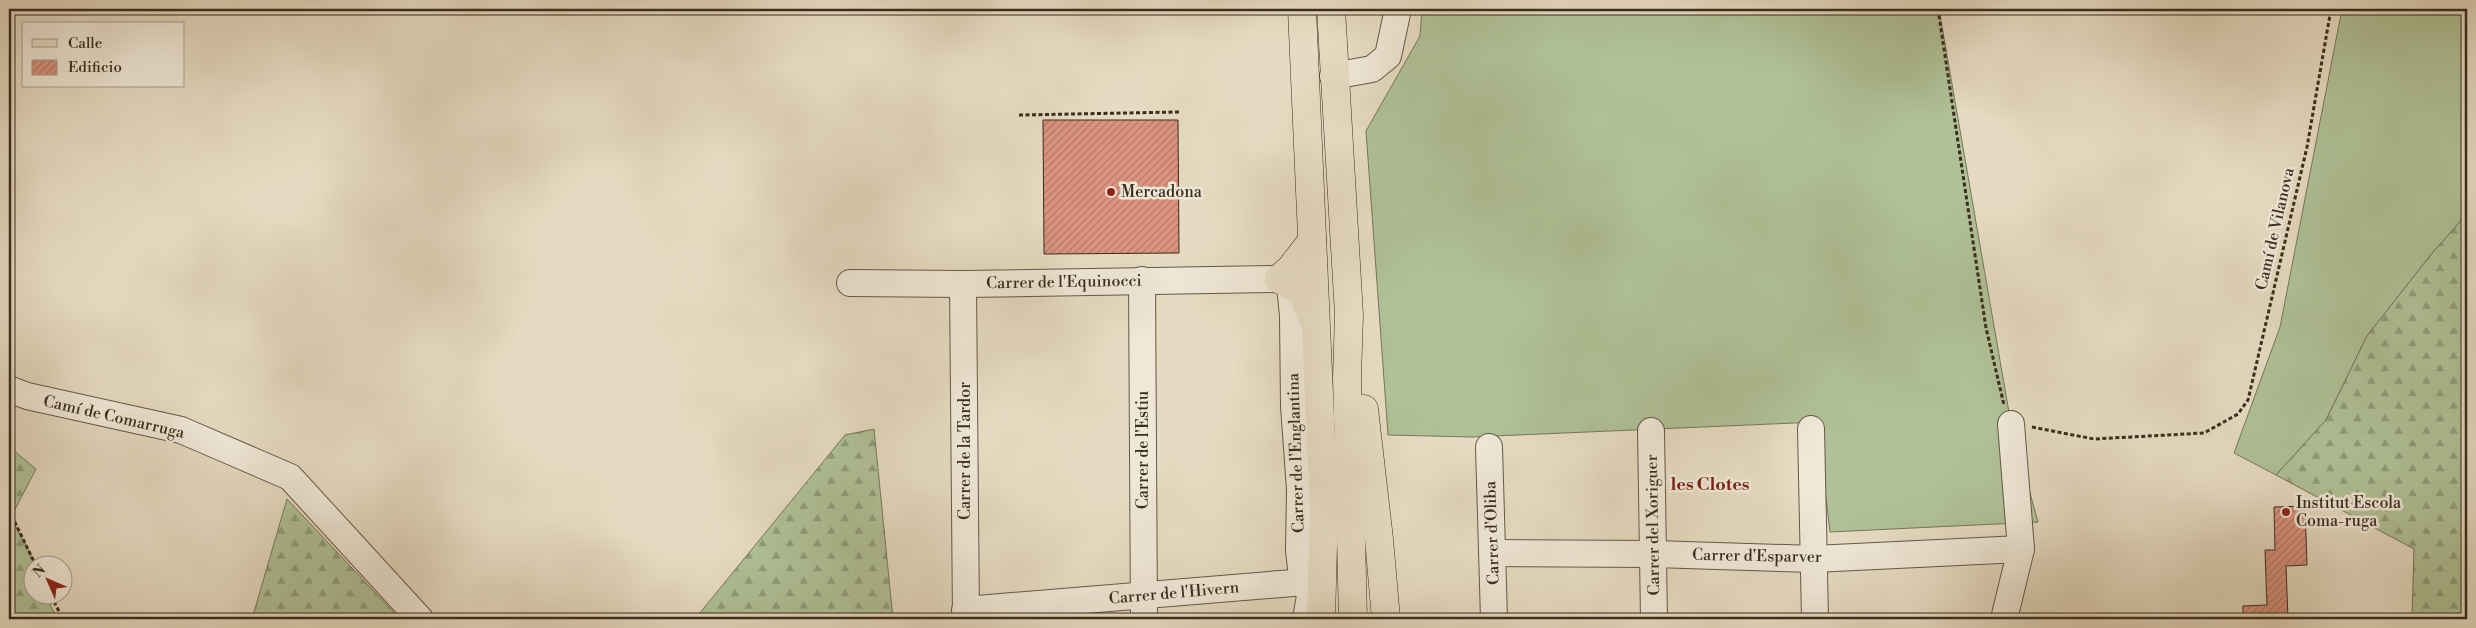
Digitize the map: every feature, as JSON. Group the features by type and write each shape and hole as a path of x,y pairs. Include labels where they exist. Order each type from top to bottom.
{"main road":[{"path":"1302,9 1324,508 1321,619"},
{"path":"1331,9 1350,343 1347,377 1353,619"},
{"path":"1312,241 1291,268 1284,282 1302,292 1311,314 1317,339"},
{"path":"1350,343 1359,372 1378,530 1386,619"}],"street":[{"path":"1334,76 1372,69 1388,56 1398,9"},
{"name":"Carrer de l'Equinocci","path":"850,282 888,272 963,284 1142,280 1284,282"},
{"name":"Carrer de l'Estiu","path":"1142,280 1144,607"},
{"name":"Carrer de l'Englantina","path":"1284,282 1293,316 1294,406 1300,489 1299,551 1305,582 1310,596 1306,619"},
{"name":"Carrer de la Tardor","path":"963,284 966,614"},
{"name":"Camí de Comarruga","path":"9,389 28,396 181,430 290,477 420,619"},
{"path":"2004,619 2021,549 2011,424"},
{"path":"1811,429 1815,619"},
{"name":"Carrer del Xoriguer","path":"1651,431 1654,619"},
{"name":"Carrer d'Oliba","path":"1489,448 1494,619"},
{"path":"1305,582 1313,562 1316,522 1324,508"},
{"name":"Carrer d'Esparver","path":"1493,553 1654,554 1814,558 2021,549"},
{"name":"Carrer de l'Hivern","path":"966,614 1144,607 1305,582"}],"path":[{"path":"1938,9 1986,328 2007,418 2011,424"},
{"name":"Camí de Vilanova","path":"2011,424 2094,439 2204,433 2238,414 2248,400 2307,147 2331,9"},
{"path":"1019,115 1179,112"},
{"path":"9,510 31,556"},
{"path":"56,606 63,619"}],"green space":[{"path":"1422,9 1939,9 2011,424 2038,522 1830,532 1817,422 1472,437 1388,435 1366,131 1420,36"},
{"path":"2342,9 2467,9 2467,208 2460,222 2433,252 2367,336 2326,420 2276,475 2234,453 2280,327"},
{"path":"2467,208 2467,619 2412,619 2414,549 2276,475 2326,420 2367,336 2433,252 2460,222"},
{"path":"9,405 11,406 13,450 36,469 11,517 31,556 22,556 22,606 51,606 57,619 9,619"},
{"path":"874,429 893,619 695,619 845,435"},
{"path":"287,499 400,619 252,619"}],"building":[{"name":"Mercadona","path":"1043,120 1178,120 1179,253 1044,254"},
{"path":"2305,506 2307,565 2286,566 2288,619 2243,619 2243,606 2267,605 2265,550 2275,550 2274,507"}],"place":[{"name":"Mercadona","path":"1111,192"},
{"name":"Institut Escola Coma-ruga","path":"2286,512"}],"district":[{"name":"les Clotes","path":"1710,484"}]}
